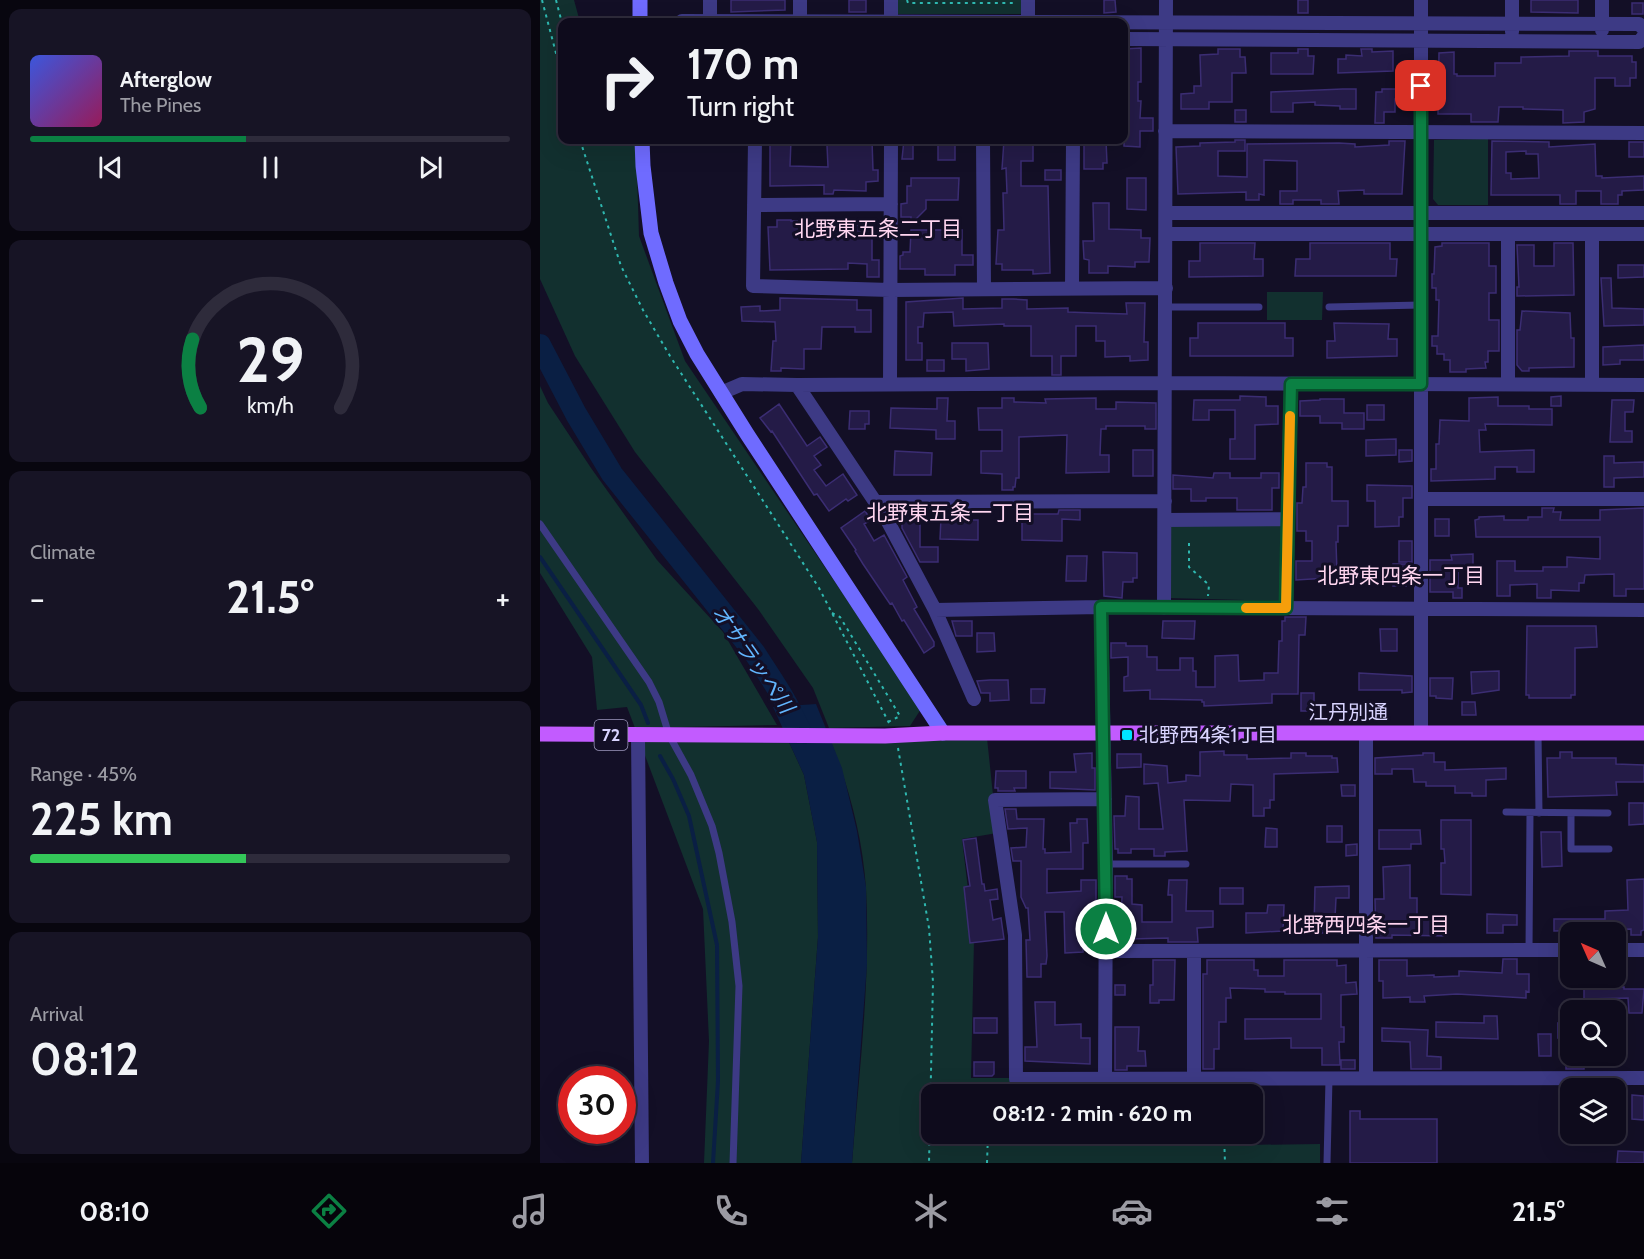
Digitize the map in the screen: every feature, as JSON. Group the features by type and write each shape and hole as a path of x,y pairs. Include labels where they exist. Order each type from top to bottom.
{"main road":[{"name":"72","path":"540,734 676,735 888,729 943,733"},
{"name":"江丹別通","path":"943,733 1644,733"}],"street":[{"path":"640,0 640,18"},
{"path":"710,0 710,18"},
{"path":"800,0 800,18"},
{"path":"891,0 891,18"},
{"path":"1028,0 1028,18"},
{"path":"1164,608 1166,0"},
{"path":"1421,0 1421,733"},
{"path":"1512,0 1512,40"},
{"path":"1602,0 1602,42"},
{"path":"1128,21 1639,24 1644,29"},
{"path":"1128,39 1639,42 1644,36"},
{"path":"1165,131 1644,133"},
{"path":"642,144 651,233 666,283 685,329 721,393 943,733"},
{"path":"755,144 753,286 890,290 1166,288"},
{"path":"890,384 891,144"},
{"path":"983,144 984,288"},
{"path":"1072,288 1073,144"},
{"path":"754,205 891,204"},
{"path":"1166,213 1644,213"},
{"path":"1166,234 1644,234"},
{"path":"1508,234 1508,384"},
{"path":"1592,234 1592,384"},
{"path":"721,393 742,384 1644,385"},
{"path":"1286,608 1291,384"},
{"path":"797,385 876,502 935,610 974,699"},
{"path":"1421,499 1644,499"},
{"path":"876,502 1165,501"},
{"path":"1165,520 1288,519"},
{"path":"935,610 1101,607 1644,610"},
{"path":"1101,607 1106,864 1105,1078"},
{"path":"1366,733 1366,1078"},
{"path":"638,735 642,1163"},
{"path":"1105,800 996,800 1015,935 1016,1079 1644,1078"},
{"path":"1106,951 1560,951"},
{"path":"1194,951 1194,1080"},
{"path":"1626,951 1644,951"}],"lane":[{"path":"1329,307 1420,305"},
{"path":"1166,307 1259,307"},
{"path":"540,524 649,682 676,735 712,826 732,922 739,986 733,1163"},
{"path":"1529,951 1538,733"},
{"path":"1506,812 1608,813"},
{"path":"1571,813 1571,849 1609,849"},
{"path":"1106,864 1186,864"},
{"path":"1327,1163 1329,1079"}],"path":[{"path":"542,0 558,61"},
{"path":"556,0 561,18"},
{"path":"908,0 908,3 1012,3 1012,0"},
{"path":"581,144 621,266 643,310 819,588 888,729 900,716 840,617 832,613"},
{"path":"1189,543 1189,567 1209,585 1208,608"},
{"path":"898,747 929,928 933,982 928,1163"},
{"path":"987,1163 988,1144"},
{"path":"1224,1144 1225,1163"}],"green space":[{"path":"540,0 574,0 579,18 558,18 558,144 636,144 639,236 685,361 921,709 910,726 829,728 813,688 758,609 635,452 575,356 540,279"},
{"path":"896,0 1024,0 1024,14 896,14"},
{"path":"1488,139 1488,205 1438,205 1433,199 1434,140"},
{"path":"1267,292 1323,292 1322,320 1267,320"},
{"path":"540,386 548,403 591,468 657,560 723,632 777,725 635,728 627,707 597,710 592,657 540,573"},
{"path":"1171,524 1284,526 1282,601 1169,598"},
{"path":"638,737 788,740 804,775 817,842 818,937 801,1163 704,1163 709,1041 703,909"},
{"path":"987,738 997,833 962,839 974,940 971,1078 1240,1078 1240,1084 921,1084 921,1144 1320,1144 1320,1163 852,1163 866,992 866,889 862,851 854,814 831,742"}],"water":[{"path":"816,704 842,768 857,831 866,887 867,964 852,1163 801,1163 818,937 817,842 804,775 773,707"}],"building":[{"path":"731,0 785,0 785,10 731,12"},
{"path":"849,0 866,0 866,12 849,12"},
{"path":"1104,0 1115,0 1116,12 1104,13"},
{"path":"1298,0 1308,0 1308,13 1298,13"},
{"path":"1531,0 1578,0 1578,13 1531,12"},
{"path":"1632,3 1643,3 1643,14 1632,14"},
{"path":"1141,48 1141,82 1138,82 1138,101 1141,101 1140,118 1153,118 1153,131 1140,131 1140,147 1124,146 1128,144 1128,49"},
{"path":"1218,49 1240,49 1240,57 1245,57 1246,73 1232,73 1232,102 1209,102 1209,109 1181,109 1181,94 1194,93 1194,86 1201,86 1200,55 1218,54"},
{"path":"1298,49 1308,49 1308,56 1314,56 1313,74 1271,74 1271,53 1298,53"},
{"path":"1361,49 1372,49 1372,52 1393,51 1393,71 1338,73 1338,59 1346,59 1346,55 1362,56"},
{"path":"1569,51 1598,51 1598,56 1632,56 1632,62 1636,62 1636,78 1630,78 1630,86 1615,86 1615,78 1595,78 1595,109 1584,112 1584,122 1563,123 1563,110 1523,109 1523,107 1499,107 1498,122 1471,122 1471,114 1438,114 1439,53 1454,52 1454,74 1457,76 1495,76 1495,63 1521,63 1521,57 1569,56"},
{"path":"1356,89 1356,109 1315,105 1315,102 1293,103 1293,112 1271,112 1271,92"},
{"path":"1382,89 1399,89 1399,99 1395,99 1395,112 1384,112 1384,123 1375,123 1376,92 1382,92"},
{"path":"1235,110 1246,110 1246,122 1235,122"},
{"path":"1235,140 1245,140 1245,151 1218,151 1218,176 1247,177 1247,144 1339,143 1355,144 1355,147 1389,145 1389,141 1405,141 1402,194 1364,194 1364,190 1338,191 1339,204 1321,204 1321,200 1293,200 1293,204 1280,204 1280,191 1297,191 1297,161 1264,160 1264,195 1259,194 1259,200 1246,200 1246,192 1178,194 1176,147 1200,146 1200,143 1235,142"},
{"path":"1492,141 1549,142 1549,147 1595,144 1596,176 1602,176 1602,178 1644,176 1644,190 1622,191 1622,195 1618,195 1618,204 1601,204 1601,191 1576,191 1576,204 1560,204 1560,195 1491,195","holes":["1526,151 1526,154 1538,154 1539,178 1511,179 1511,173 1506,173 1506,152"]},
{"path":"1629,142 1644,142 1644,157 1629,157"},
{"path":"770,144 791,144 790,166 828,167 827,145 872,144 873,170 878,170 878,181 866,182 866,191 834,190 833,194 824,194 824,185 770,186"},
{"path":"904,144 913,144 913,159 902,159"},
{"path":"938,144 955,144 955,160 938,160"},
{"path":"1004,144 1033,144 1033,161 1021,161 1021,186 1048,186 1050,273 1033,274 1033,270 1002,270 1002,264 996,264 998,230 1004,230 1003,193 1007,193 1006,168 1002,169"},
{"path":"1084,144 1106,144 1107,163 1103,163 1103,169 1084,169"},
{"path":"1045,170 1061,170 1061,180 1045,180"},
{"path":"911,178 959,178 958,200 926,200 926,209 911,224 911,217 901,217 901,204 907,203 907,186 911,186"},
{"path":"1127,178 1146,178 1146,210 1127,209"},
{"path":"1093,203 1109,203 1109,229 1141,230 1141,238 1150,238 1149,262 1135,262 1135,267 1108,266 1108,273 1089,273 1089,260 1084,259 1083,241 1094,241"},
{"path":"777,220 837,220 837,225 872,226 872,260 879,260 879,277 867,277 867,264 848,263 848,269 770,270 768,227 777,227"},
{"path":"911,230 962,230 962,255 973,255 973,265 955,265 955,275 925,275 925,269 900,269 900,256 903,252 910,252"},
{"path":"1200,243 1255,243 1254,259 1263,259 1263,276 1189,277 1189,261 1200,261"},
{"path":"1310,243 1390,243 1390,259 1397,259 1396,276 1295,276 1296,259 1310,259"},
{"path":"1442,243 1489,243 1489,266 1496,266 1496,293 1489,293 1489,320 1499,320 1499,351 1488,351 1486,368 1450,372 1450,360 1444,360 1444,354 1437,354 1437,346 1432,346 1432,336 1438,336 1439,300 1436,300 1436,288 1432,288 1432,274 1434,274 1435,247 1442,246"},
{"path":"1554,243 1573,243 1574,295 1517,296 1517,287 1519,287 1517,245 1534,245 1534,266 1554,266"},
{"path":"1618,265 1644,265 1644,277 1618,278"},
{"path":"1601,278 1611,278 1612,308 1644,309 1644,325 1604,326"},
{"path":"780,298 857,300 857,310 871,310 871,332 855,332 855,327 822,327 821,349 804,349 804,369 781,368 781,371 771,371 773,341 776,341 775,322 742,321 741,307 760,306 760,311 780,310"},
{"path":"963,298 963,309 1002,308 1002,299 1013,299 1027,300 1027,309 1068,308 1068,312 1127,314 1126,303 1145,303 1144,342 1148,342 1148,360 1130,361 1130,356 1105,357 1105,341 1096,341 1096,326 1076,326 1076,356 1061,356 1061,375 1052,375 1052,356 1031,356 1031,326 1004,326 1004,324 954,326 953,312 924,313 923,327 918,327 918,343 922,343 922,360 906,360 906,302"},
{"path":"1522,311 1570,313 1571,338 1574,338 1574,367 1529,368 1529,371 1522,371 1517,365 1517,330 1520,330"},
{"path":"1198,323 1285,323 1285,338 1293,338 1293,356 1190,356 1190,338 1198,338"},
{"path":"1334,323 1389,324 1388,339 1397,339 1397,356 1327,358 1327,341 1335,341"},
{"path":"952,343 988,343 989,369 966,371 966,359 952,359"},
{"path":"1644,345 1644,360 1620,360 1620,364 1603,365 1603,347"},
{"path":"927,360 944,360 944,371 927,371"},
{"path":"1240,396 1266,397 1266,406 1278,406 1278,424 1255,425 1255,459 1230,459 1230,439 1235,439 1235,410 1209,410 1209,420 1193,420 1194,400 1240,400"},
{"path":"1561,396 1561,406 1551,406 1551,397"},
{"path":"1498,397 1498,406 1552,409 1552,425 1485,424 1486,430 1479,430 1480,452 1534,450 1534,472 1517,472 1517,467 1495,467 1495,479 1431,481 1431,469 1436,469 1436,444 1439,444 1440,420 1469,421 1469,398"},
{"path":"937,398 948,398 947,421 955,421 955,439 936,439 936,430 890,428 891,408 937,409"},
{"path":"1002,398 1014,398 1014,402 1046,403 1045,399 1096,398 1096,409 1116,409 1116,402 1156,403 1156,429 1145,429 1145,426 1106,426 1106,429 1101,429 1100,455 1109,455 1109,472 1066,473 1067,435 1019,437 1019,478 1016,478 1013,490 1002,490 1002,474 981,473 981,451 1002,451 1002,430 979,430 978,408 1002,408"},
{"path":"1344,399 1344,413 1364,413 1364,429 1342,429 1342,423 1320,423 1320,416 1300,416 1300,401"},
{"path":"1612,400 1634,400 1633,412 1625,412 1625,431 1632,431 1632,442 1610,442"},
{"path":"779,404 807,446 820,437 827,447 814,456 821,465 814,470 826,486 843,474 857,495 848,501 846,499 829,511 817,494 814,495 772,431 760,418"},
{"path":"1367,405 1384,405 1384,420 1367,420"},
{"path":"850,411 869,411 869,424 865,424 865,429 849,429"},
{"path":"1396,439 1396,455 1366,456 1366,440"},
{"path":"1133,450 1153,450 1153,476 1133,476"},
{"path":"1399,450 1412,450 1412,461 1399,462"},
{"path":"895,451 932,453 931,475 894,475"},
{"path":"1604,456 1614,456 1614,463 1644,462 1644,477 1614,478 1614,487 1604,487"},
{"path":"1306,463 1327,463 1327,467 1332,467 1332,501 1348,501 1348,526 1338,526 1337,573 1328,573 1328,578 1296,580 1296,561 1312,561 1312,541 1306,541 1306,531 1297,531 1297,503 1302,503 1303,487 1306,487"},
{"path":"1214,473 1230,473 1230,478 1261,478 1261,473 1279,473 1279,488 1272,488 1272,510 1237,510 1237,498 1206,498 1206,501 1191,501 1191,489 1173,489 1173,475 1213,478"},
{"path":"1367,485 1412,486 1412,498 1403,498 1403,517 1399,517 1399,526 1375,527 1375,501 1367,501"},
{"path":"1542,508 1554,508 1553,512 1561,512 1560,520 1600,520 1600,510 1644,508 1644,589 1626,589 1626,596 1614,596 1614,574 1585,575 1584,583 1579,583 1579,591 1551,590 1551,598 1537,598 1537,584 1510,585 1510,596 1497,596 1497,561 1515,561 1515,571 1543,571 1543,567 1567,567 1567,557 1600,559 1600,537 1476,537 1475,520 1479,517 1504,516 1504,520 1528,520 1528,517 1542,517"},
{"path":"1059,510 1080,510 1080,520 1062,519 1062,541 1022,540 1022,514 1058,514"},
{"path":"865,511 871,520 864,524 874,541 884,535 907,577 903,580 917,607 914,609 934,642 934,646 924,653 841,528"},
{"path":"902,513 920,513 920,547 938,547 938,562 920,562 902,528"},
{"path":"948,515 959,515 959,520 978,520 978,540 940,539 941,518 948,519"},
{"path":"1435,519 1449,519 1449,536 1435,536"},
{"path":"1399,541 1412,541 1412,562 1399,562"},
{"path":"1103,552 1137,553 1137,578 1133,578 1133,582 1123,582 1122,598 1104,596"},
{"path":"1473,554 1473,568 1458,569 1458,588 1462,588 1462,598 1453,598 1453,592 1430,592 1430,560 1452,560 1451,555"},
{"path":"1067,556 1087,556 1086,581 1066,581"},
{"path":"1393,564 1406,564 1406,586 1393,586"},
{"path":"1285,617 1306,617 1305,635 1299,635 1298,694 1272,694 1272,703 1204,706 1202,700 1150,699 1150,690 1124,691 1124,677 1128,676 1128,657 1111,658 1111,643 1126,643 1126,646 1147,646 1147,657 1157,657 1157,670 1180,670 1180,658 1193,658 1196,687 1215,687 1215,656 1238,655 1239,681 1264,680 1264,673 1278,673 1279,641 1282,641 1282,621 1285,621"},
{"path":"952,621 972,621 972,636 956,636"},
{"path":"1163,621 1195,621 1194,639 1162,638"},
{"path":"1527,626 1596,626 1597,647 1575,648 1575,695 1571,695 1571,698 1529,698 1529,695 1526,695"},
{"path":"1380,629 1397,629 1397,651 1381,651"},
{"path":"977,633 994,633 995,651 977,652"},
{"path":"1499,671 1499,690 1472,694 1471,672"},
{"path":"1359,673 1412,676 1412,692 1359,690"},
{"path":"1430,678 1453,678 1452,699 1430,696"},
{"path":"1008,680 1009,700 990,701 990,693 981,693 977,681"},
{"path":"1031,689 1045,689 1044,703 1031,703"},
{"path":"1301,693 1314,693 1314,711 1301,711"},
{"path":"1462,702 1475,702 1476,715 1462,715"},
{"path":"1224,751 1224,755 1247,755 1247,759 1291,758 1291,753 1306,753 1306,756 1332,756 1332,758 1337,758 1338,772 1274,774 1274,800 1270,800 1270,808 1264,808 1264,816 1253,816 1253,785 1231,784 1230,801 1184,800 1187,851 1165,852 1165,856 1154,856 1154,849 1131,849 1131,853 1118,853 1118,849 1115,849 1114,816 1125,816 1126,796 1139,797 1139,829 1163,829 1158,783 1144,784 1144,764 1167,766 1168,783 1186,781 1186,775 1200,776 1200,752"},
{"path":"1560,752 1572,752 1572,758 1616,758 1616,764 1644,765 1644,782 1616,782 1617,795 1548,797 1547,758 1560,758"},
{"path":"1092,753 1095,790 1050,788 1050,772 1076,772 1074,754"},
{"path":"1423,753 1434,753 1434,762 1445,762 1445,770 1506,768 1506,779 1486,780 1486,796 1472,796 1472,793 1455,793 1455,786 1426,786 1426,782 1414,782 1413,769 1392,769 1392,774 1375,774 1375,758 1423,755"},
{"path":"1117,754 1141,754 1141,767 1117,768"},
{"path":"996,771 1026,771 1026,788 1014,788 1015,791 998,791 998,788 995,788"},
{"path":"1341,785 1355,785 1355,796 1342,796"},
{"path":"1629,803 1644,803 1644,824 1629,825"},
{"path":"1005,809 1016,809 1017,819 1044,819 1043,849 1045,853 1071,852 1070,823 1077,823 1077,819 1087,819 1088,843 1083,843 1083,869 1047,869 1047,893 1081,891 1081,880 1096,880 1096,912 1090,912 1090,928 1082,928 1083,952 1065,953 1064,912 1045,912 1047,956 1046,964 1041,964 1041,977 1027,977 1026,940 1030,940 1028,908 1021,897 1021,861 1013,861 1011,848 1026,847 1027,828 1008,829"},
{"path":"1441,820 1471,820 1471,895 1441,894 1441,863 1445,863 1444,849 1441,849"},
{"path":"1327,826 1342,826 1342,842 1327,842"},
{"path":"1266,828 1277,829 1277,847 1265,847"},
{"path":"1379,830 1420,830 1421,844 1411,844 1411,849 1379,849"},
{"path":"1541,832 1561,832 1562,866 1542,867"},
{"path":"976,838 982,884 984,884 985,891 997,889 998,899 990,900 993,920 1001,918 1004,939 970,943 964,887 970,886 963,840"},
{"path":"1357,844 1357,855 1346,856 1346,845"},
{"path":"1410,865 1410,898 1417,898 1417,918 1447,917 1447,936 1392,935 1392,938 1376,938 1375,899 1384,899 1383,867"},
{"path":"1115,876 1127,876 1127,879 1132,879 1132,904 1142,905 1142,922 1172,922 1172,895 1168,895 1169,880 1187,880 1186,911 1213,911 1213,927 1197,928 1198,942 1168,942 1168,938 1115,941 1115,918 1121,918 1122,897 1115,897"},
{"path":"1644,879 1644,930 1641,931 1641,935 1631,935 1631,929 1626,929 1626,922 1560,922 1560,931 1554,931 1554,919 1605,919 1605,911 1628,910 1627,880"},
{"path":"1349,886 1349,898 1336,898 1335,918 1344,918 1344,933 1316,933 1316,928 1314,928 1315,887"},
{"path":"1220,888 1243,888 1243,904 1220,904"},
{"path":"1268,905 1284,905 1283,931 1246,933 1246,913 1267,913"},
{"path":"1487,914 1517,915 1517,925 1503,925 1503,933 1487,933"},
{"path":"1503,959 1517,959 1517,974 1529,974 1529,992 1526,991 1526,998 1457,994 1424,996 1425,1002 1410,1002 1410,997 1383,998 1383,981 1379,981 1379,960 1407,960 1407,976 1434,975 1434,977 1459,976 1459,971 1502,973"},
{"path":"1153,960 1175,960 1174,1000 1159,1000 1159,1003 1150,1003"},
{"path":"1207,960 1254,960 1254,970 1258,970 1258,976 1284,976 1284,960 1337,960 1337,966 1346,965 1346,983 1356,982 1357,994 1341,995 1341,1027 1344,1027 1344,1042 1339,1042 1340,1065 1322,1065 1322,1048 1291,1048 1291,1038 1245,1039 1245,1019 1321,1019 1321,994 1285,994 1285,992 1265,992 1265,989 1230,988 1231,998 1226,998 1226,1022 1219,1022 1219,1049 1214,1049 1214,1069 1203,1069 1203,974 1207,974"},
{"path":"1115,985 1125,985 1125,995 1115,995"},
{"path":"1584,988 1644,989 1642,1013 1629,1013 1628,998 1584,999"},
{"path":"1035,1002 1055,1002 1055,1025 1081,1024 1081,1038 1090,1038 1090,1064 1025,1061 1025,1047 1037,1047"},
{"path":"1484,1016 1497,1016 1498,1039 1436,1037 1436,1022 1484,1023"},
{"path":"974,1018 997,1018 997,1033 974,1033"},
{"path":"1558,1023 1560,1023 1560,1038 1558,1038"},
{"path":"1115,1027 1139,1027 1138,1051 1145,1051 1146,1066 1127,1066 1127,1070 1115,1070"},
{"path":"1382,1028 1428,1030 1427,1056 1441,1057 1441,1069 1411,1069 1410,1042 1382,1041"},
{"path":"1538,1034 1551,1034 1551,1056 1539,1056"},
{"path":"1341,1060 1355,1060 1355,1069 1341,1069"},
{"path":"974,1062 994,1062 994,1074 974,1076"},
{"path":"1566,1066 1584,1066 1584,1069 1566,1069"},
{"path":"1632,1095 1644,1096 1644,1120 1632,1119"},
{"path":"1350,1111 1360,1111 1360,1119 1437,1119 1437,1163 1350,1163"},
{"path":"1618,1151 1644,1152 1644,1163 1617,1163"}],"waterway":[{"name":"オサラッペ川","path":"540,345 576,414 612,474 754,652 785,701 801,733"},
{"path":"540,557 641,705 648,723"},
{"path":"660,756 689,816 717,945 718,1081 713,1163"}],"slow traffic":[{"path":"1246,608 1286,608 1290,416"}],"place":[{"name":"北野西4条1丁目","path":"1127,735"}],"district":[{"name":"北野東五条二丁目","path":"878,228"},
{"name":"北野東五条一丁目","path":"950,512"},
{"name":"北野東四条一丁目","path":"1401,575"},
{"name":"北野西四条一丁目","path":"1366,924"}],"route":[{"path":"1106,929 1101,607 1286,608 1291,384 1421,384 1421,86"}]}
